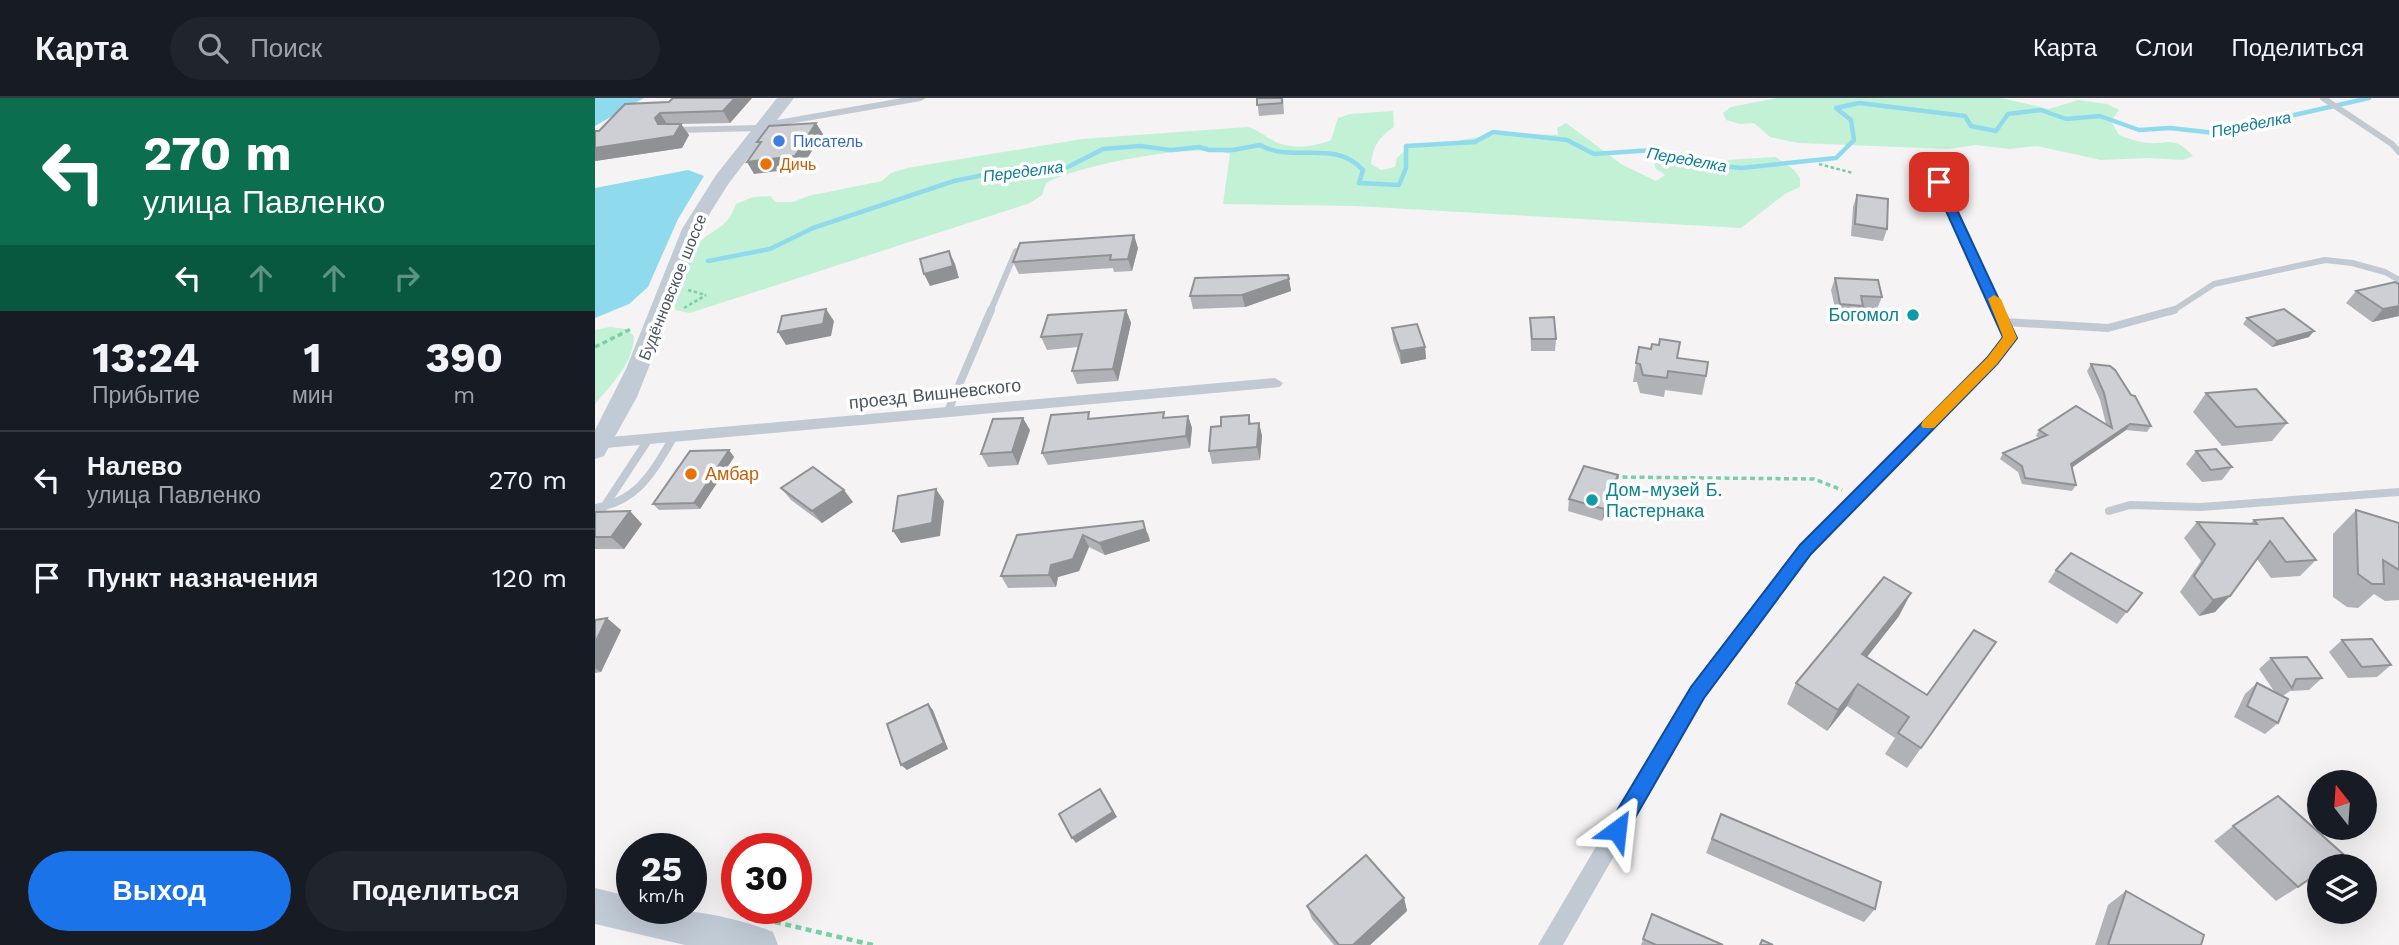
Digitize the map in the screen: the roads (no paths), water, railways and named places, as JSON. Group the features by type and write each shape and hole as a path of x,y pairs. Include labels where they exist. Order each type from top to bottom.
{"main road":[{"name":"Будённовское шоссе","path":"597,447 626,397 653,334 692,228 716,190 786,98"},
{"path":"595,906 763,933"}],"street":[{"path":"765,126 921,98"},
{"path":"1549,945 1697,693 1805,550 1992,361 2010,338 1939,182"},
{"name":"проезд Вишневского","path":"597,447 648,439 1275,383"}],"lane":[{"path":"2323,98 2392,144 2399,152"},
{"path":"669,130 765,126"},
{"path":"948,411 1016,251"},
{"path":"2004,322 2108,328 2169,313 2214,284 2325,260 2352,263 2385,272 2399,280"},
{"path":"600,507 621,501 646,484 673,438"},
{"path":"600,507 648,439"},
{"path":"2109,511 2130,505 2201,507 2399,492"}],"water":[{"path":"595,98 644,98 595,126"},
{"path":"688,170 704,176 678,219 648,287 629,304 595,318 595,188"}],"waterway":[{"name":"Переделка","path":"708,261 770,249 813,228 954,181 1013,169 1064,169 1103,149 1140,146 1171,150 1199,147 1209,150 1233,150 1260,145 1286,152 1326,153 1339,155 1363,170 1359,183 1399,185 1406,168 1406,146 1475,142 1493,132 1567,140 1594,154 1653,150 1696,163 1741,168 1836,158 1854,140 1851,120 1836,108 1859,103 1965,116 1971,126 1996,131 2008,114 2041,110 2066,119 2100,116 2139,130 2170,128 2215,133 2369,98"}],"place":[{"name":"Писатель","path":"779,141"},
{"name":"Дичь","path":"766,164"},
{"name":"Богомол","path":"1913,315"},
{"name":"Амбар","path":"691,474"},
{"name":"Дом-музей Б. Пастернака","path":"1592,500"}]}
